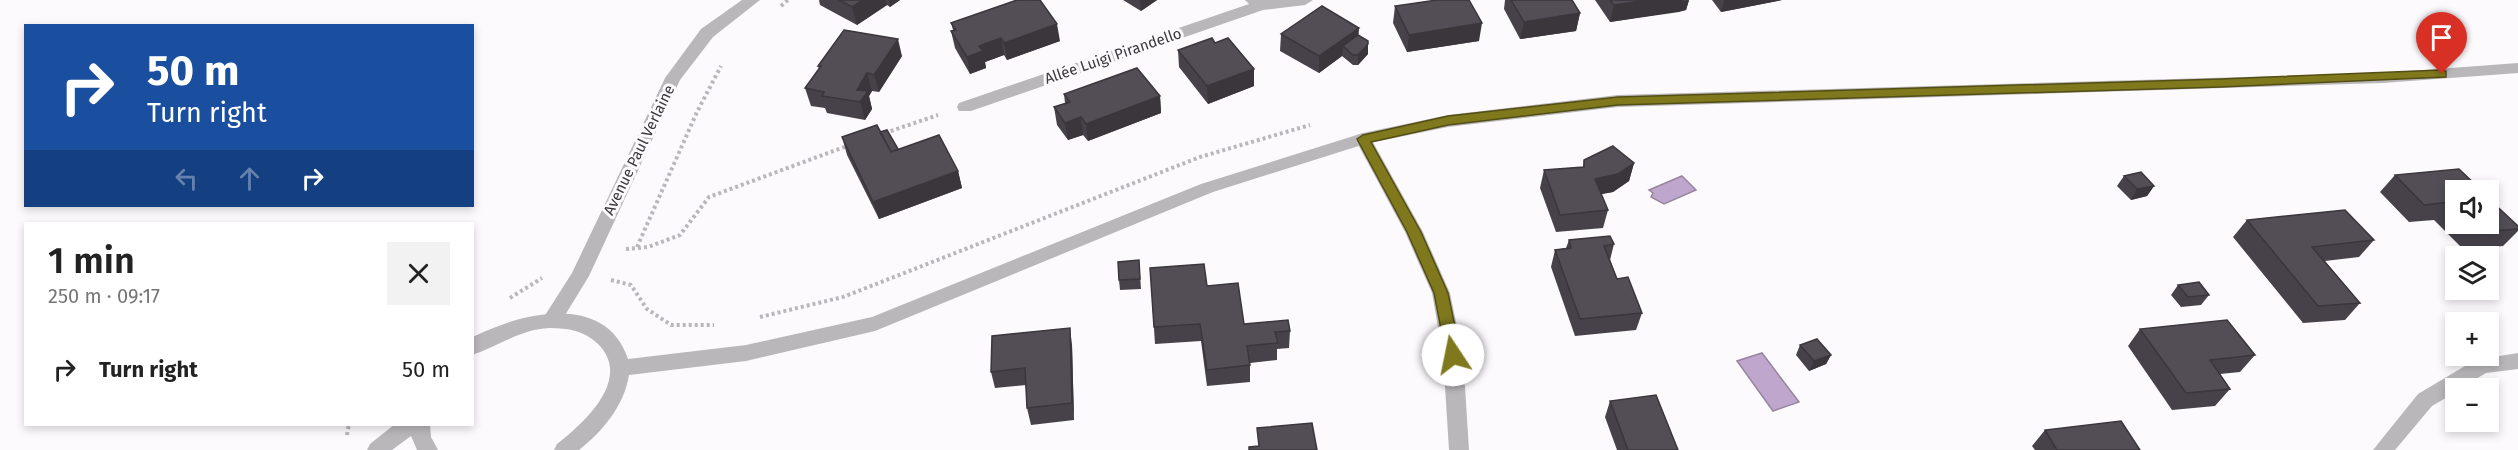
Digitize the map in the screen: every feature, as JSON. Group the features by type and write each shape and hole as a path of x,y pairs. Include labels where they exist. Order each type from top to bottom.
{"street":[{"name":"Avenue Paul Verlaine","path":"552,320 580,276 673,78 707,33 752,0"},
{"name":"Allée Luigi Pirandello","path":"964,107 1257,2 1305,0"},
{"path":"620,368 746,353 875,324 1207,188 1363,139 1448,121 1618,101 2372,78 2518,68"},
{"path":"1363,139 1414,232 1441,293 1453,355 1459,450"},
{"path":"474,345 523,324 552,320 579,323 600,333 614,348 620,368 617,389 606,411 587,433 564,450"},
{"path":"2383,450 2426,400 2482,366 2518,361"},
{"path":"378,450 408,426"},
{"path":"420,426 421,438 429,450"}],"path":[{"path":"773,12 788,0"},
{"path":"637,248 697,112 725,58"},
{"path":"879,135 964,107"},
{"path":"590,253 648,247 680,235 709,197 857,143"},
{"path":"347,435 349,426"}],"shaded area":[{"path":"1682,176 1696,190 1664,204 1651,197 1653,193 1649,190"},
{"path":"1762,353 1799,402 1773,411 1737,361"}],"building":[{"path":"839,0 863,0 852,7"},
{"path":"1017,0 1040,0 1057,24 1004,43 1001,38 979,46 983,51 967,57 951,31 956,30 951,23"},
{"path":"1437,0 1469,0 1482,23 1409,35 1395,6"},
{"path":"1511,0 1572,0 1580,13 1524,22"},
{"path":"1610,0 1647,0 1614,5"},
{"path":"1322,6 1359,28 1319,56 1281,34"},
{"path":"844,30 898,39 874,75 867,73 857,90 868,91 860,102 822,96 824,92 805,88"},
{"path":"1358,35 1368,41 1368,44 1358,55 1353,55 1343,46"},
{"path":"1212,38 1215,43 1228,38 1254,69 1207,86 1178,50"},
{"path":"1137,68 1160,96 1086,124 1081,117 1065,123 1054,107 1070,102 1064,94"},
{"path":"877,125 891,152 939,135 958,171 873,202 842,137"},
{"path":"887,130 898,149 891,152 880,132"},
{"path":"1613,146 1634,163 1618,174 1595,179 1608,210 1560,215 1544,170 1584,167 1584,160"},
{"path":"2459,169 2471,180 2445,180 2445,203 2424,205 2395,175"},
{"path":"2141,172 2154,186 2137,189 2124,176"},
{"path":"2499,208 2518,226 2518,229 2499,231"},
{"path":"2345,210 2374,240 2312,247 2360,303 2318,306 2247,220"},
{"path":"1610,236 1614,244 1604,246 1617,279 1628,277 1642,313 1580,319 1555,250 1571,248 1569,240"},
{"path":"1139,260 1140,279 1119,280 1118,262"},
{"path":"1204,264 1207,286 1238,283 1244,324 1288,320 1290,331 1275,332 1278,343 1247,346 1250,365 1207,370 1200,324 1154,327 1150,268"},
{"path":"2199,282 2209,295 2188,297 2178,285"},
{"path":"2227,320 2255,355 2210,360 2230,389 2186,393 2140,329"},
{"path":"1070,328 1072,403 1027,408 1025,368 991,372 992,336"},
{"path":"1817,339 1831,355 1814,361 1800,345"},
{"path":"1656,395 1678,450 1628,450 1610,401"},
{"path":"2121,421 2140,450 2057,450 2045,430"},
{"path":"1312,423 1317,450 1249,450 1249,447 1259,446 1257,428"}],"route":[{"path":"1453,355 1441,293 1414,232 1363,139 1448,121 1618,101 2383,78 2442,74"}]}
